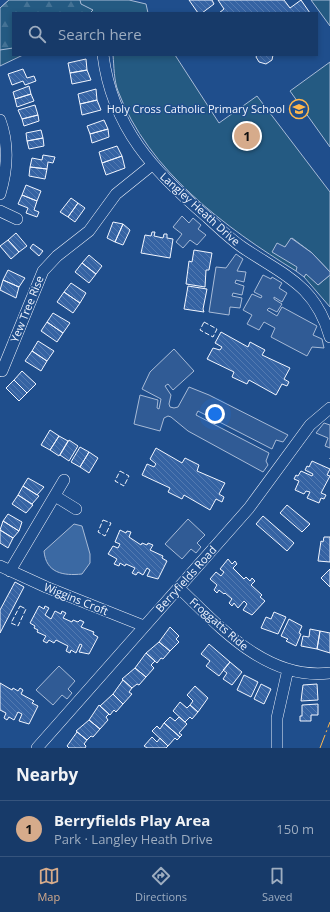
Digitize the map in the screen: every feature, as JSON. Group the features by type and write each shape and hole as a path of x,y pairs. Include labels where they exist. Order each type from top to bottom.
{"street":[{"name":"Langley Heath Drive","path":"103,56 110,94 125,125 152,165 184,198 240,246 299,284 312,298 322,314 330,337"},
{"path":"0,120 4,135 6,162 0,194"},
{"name":"Yew Tree Rise","path":"2,371 4,354 43,271 57,256 89,231 116,194 152,165"},
{"path":"0,212 17,219"},
{"name":"Berryfields Road","path":"37,748 249,508 310,425 330,408"},
{"name":"Wiggins Croft","path":"64,480 56,496 5,568 80,602 144,626"},
{"path":"56,496 76,509"},
{"name":"Froggatts Ride","path":"179,588 244,648 265,660 288,669 330,673"},
{"path":"277,748 277,718 288,669"}],"green space":[{"path":"9,0 129,0 146,4 148,12 12,12 12,56 21,56 0,66 0,8"},
{"path":"9,0 80,0 81,4 93,10 91,12 12,12 12,48 0,50 0,8"},
{"path":"311,0 330,0 330,26"},
{"path":"113,56 176,56 219,123 257,96 330,192 330,272 312,253 292,238 285,247 298,267 296,271 243,236 192,195 169,172 149,147 131,120 118,91 114,73"},
{"path":"330,62 330,147 290,91"},
{"path":"306,273 318,285 330,275 330,307 304,277"}],"shaded area":[{"path":"182,216 189,223 193,218 201,225 198,229 206,235 197,245 190,240 183,248 176,242 182,234 173,227"},
{"path":"291,238 312,253 330,272 330,275 318,285 306,274 304,277 296,271 297,267 272,252 277,243 285,247"},
{"path":"236,254 243,259 237,271 246,272 244,282 236,280 235,283 244,286 242,295 233,293 232,296 242,298 240,308 230,307 229,315 209,312 216,267 226,268"},
{"path":"263,275 271,279 272,277 282,283 279,288 287,293 282,302 274,297 274,299 282,304 277,312 269,308 267,310 277,316 282,307 317,326 313,335 322,339 324,348 312,347 307,356 271,337 275,328 264,322 259,330 247,324 252,315 243,310 252,294 261,298 262,296 254,292"},
{"path":"174,349 194,371 173,390 168,384 165,386 171,395 169,404 170,407 178,407 189,387 209,395 288,435 283,442 276,440 272,449 198,411 196,415 269,453 266,461 268,465 263,472 188,431 171,417 168,416 164,418 160,431 134,424 140,395 158,400 157,408 159,409 161,399 142,389 150,372"},
{"path":"324,423 330,425 330,448 325,446 328,438 316,433"},
{"path":"188,519 205,535 197,543 201,547 196,553 191,549 182,559 165,544"},
{"path":"74,524 82,526 90,554 90,563 82,574 57,572 48,564 44,551"},
{"path":"59,666 75,681 68,689 72,693 67,699 62,695 53,705 36,690"}],"building":[{"path":"189,0 212,0 214,4 203,12 197,12"},
{"path":"218,0 284,0 290,8 301,0 309,12 220,12 224,9"},
{"path":"273,56 272,60 266,64 259,62 256,57"},
{"path":"86,59 87,70 70,73 68,63"},
{"path":"23,69 27,78 34,76 36,81 25,85 23,81 12,85 8,74"},
{"path":"87,70 91,80 72,84 70,73"},
{"path":"29,86 31,94 15,99 13,92"},
{"path":"96,89 97,100 80,104 78,94"},
{"path":"31,94 34,101 17,107 15,99"},
{"path":"97,100 101,110 82,115 80,104"},
{"path":"35,105 38,115 22,119 18,110"},
{"path":"38,115 39,121 24,126 22,119"},
{"path":"104,120 108,129 90,134 87,126"},
{"path":"108,129 109,137 92,143 90,134"},
{"path":"41,130 43,138 27,141 26,133"},
{"path":"43,138 44,146 29,149 27,141"},
{"path":"117,146 122,156 102,163 99,152"},
{"path":"43,155 55,157 53,163 48,162 47,169 30,167 32,158 42,160"},
{"path":"122,156 125,168 106,175 102,163"},
{"path":"30,167 47,169 45,179 29,176"},
{"path":"26,185 41,191 37,201 22,195"},
{"path":"22,195 37,201 34,210 39,212 37,217 26,213 28,208 18,204"},
{"path":"71,198 78,203 68,217 60,212"},
{"path":"78,203 85,208 75,222 68,217"},
{"path":"113,222 123,224 115,242 107,238"},
{"path":"123,224 130,230 123,245 115,242"},
{"path":"152,232 155,232 154,236 163,238 164,234 167,234 167,238 173,239 170,258 141,253 145,235 151,236"},
{"path":"16,233 27,246 19,252 8,240"},
{"path":"8,240 19,252 11,259 0,246"},
{"path":"33,244 43,251 39,256 30,248"},
{"path":"194,250 212,253 209,270 206,270 205,287 186,284 189,261 192,262"},
{"path":"89,255 102,266 96,274 82,263"},
{"path":"82,263 96,274 89,283 75,272"},
{"path":"8,270 25,278 19,287 3,280"},
{"path":"3,280 19,287 16,298 0,290"},
{"path":"71,283 86,293 80,303 64,292"},
{"path":"188,286 207,289 203,309 204,312 184,309"},
{"path":"64,292 80,303 73,313 57,302"},
{"path":"53,313 70,323 63,333 47,322"},
{"path":"47,322 63,333 57,342 41,331"},
{"path":"221,332 248,347 250,342 265,350 262,355 290,368 284,379 289,382 287,386 282,384 276,395 249,380 247,384 232,377 234,372 207,359 213,348 220,350 222,347 215,343"},
{"path":"38,341 54,351 47,361 32,351"},
{"path":"32,351 47,361 41,371 25,361"},
{"path":"22,371 36,384 27,393 14,380"},
{"path":"14,380 27,393 19,401 6,388"},
{"path":"50,430 59,436 50,450 41,445"},
{"path":"59,436 68,441 59,456 50,450"},
{"path":"69,440 78,446 69,461 60,455"},
{"path":"80,447 89,452 80,467 71,462"},
{"path":"156,448 182,463 185,458 199,465 197,471 225,483 219,494 224,497 222,502 216,499 210,510 184,495 182,499 168,492 170,488 142,475 147,464 154,467 156,464 150,459"},
{"path":"89,452 98,458 89,473 80,467"},
{"path":"312,461 330,469 327,475 330,476 321,493 326,495 324,499 321,498 319,503 307,498 310,492 306,491 304,494 295,490 299,481 294,479 296,475 298,476 301,471 312,476 313,474 305,470 307,466 309,467"},
{"path":"28,478 44,487 37,495 23,486"},
{"path":"23,486 39,496 32,504 18,495"},
{"path":"18,495 33,505 26,513 12,504"},
{"path":"287,505 310,524 302,532 280,513"},
{"path":"8,514 22,522 19,531 3,521"},
{"path":"263,516 294,543 287,551 256,524"},
{"path":"3,521 19,531 13,538 0,530"},
{"path":"0,530 13,538 8,548 0,543"},
{"path":"120,530 126,533 127,531 131,532 129,537 141,545 142,543 147,545 148,543 153,545 150,550 163,556 162,558 167,561 158,579 147,576 150,570 147,568 143,575 138,572 136,575 132,573 135,568 126,564 125,566 120,563 119,566 114,564 117,559 108,554 113,546 118,548 120,544 115,542"},
{"path":"324,537 330,537 330,562 318,561 321,541 323,542"},
{"path":"228,559 232,564 235,561 237,564 233,568 244,579 246,577 250,581 252,578 255,581 251,585 262,595 260,597 265,601 252,615 243,610 247,604 244,601 238,608 234,603 232,606 229,603 232,599 219,590 217,593 214,590 217,585 210,579 216,572 221,576 224,572 220,569"},
{"path":"330,569 330,587 321,578"},
{"path":"15,582 24,587 0,633 0,610"},
{"path":"39,606 44,609 45,606 49,608 45,615 51,619 55,611 61,614 62,611 66,613 63,618 72,622 73,620 78,622 80,620 84,622 81,627 94,632 93,634 98,637 89,654 79,652 82,645 80,644 76,653 71,650 70,653 66,651 68,646 56,640 54,643 49,640 47,643 43,641 46,636 37,632 38,630 34,628 35,626 30,623"},
{"path":"274,612 286,617 278,634 261,628 266,617 271,619"},
{"path":"289,619 302,626 299,633 301,634 296,646 286,641 288,639 281,636"},
{"path":"170,627 179,636 176,639 179,642 170,651 159,642"},
{"path":"310,629 320,631 317,649 301,646 303,636 309,637"},
{"path":"320,631 330,633 330,653 317,649"},
{"path":"159,642 170,651 157,663 146,653"},
{"path":"209,644 230,662 219,676 206,666 210,661 201,654"},
{"path":"146,653 155,661 151,665 154,668 146,677 135,668"},
{"path":"230,662 242,672 232,685 223,679 227,673 223,670"},
{"path":"135,668 146,677 139,685 137,684 132,688 122,679"},
{"path":"244,675 258,682 251,697 237,690"},
{"path":"123,680 132,688 129,692 132,694 123,704 113,694"},
{"path":"0,683 12,690 13,688 18,691 20,688 23,690 21,694 34,701 32,703 38,706 29,724 19,721 22,714 18,712 14,720 9,717 7,720 4,718 6,713 0,710"},
{"path":"261,684 271,689 264,704 254,699"},
{"path":"317,684 318,700 301,701 303,685"},
{"path":"195,686 208,698 198,712 190,705 193,701 187,695"},
{"path":"113,694 123,704 116,712 114,710 110,715 100,706"},
{"path":"180,702 187,708 190,705 198,712 192,719 190,717 185,722 173,711"},
{"path":"318,704 318,715 311,715 311,721 300,721 300,716 302,716 302,705"},
{"path":"99,705 109,714 106,717 108,720 100,729 89,720"},
{"path":"170,717 175,721 179,717 187,724 179,733 182,735 180,737 164,723"},
{"path":"89,720 100,729 93,737 91,736 87,740 76,731"},
{"path":"164,723 180,737 177,740 175,738 168,746 152,731 157,726 160,729"},
{"path":"77,732 87,740 84,744 86,746 85,748 69,748 67,746"},
{"path":"152,737 157,742 160,738 168,746 166,748 147,748 144,746"}],"fence":[{"path":"204,322 217,329 213,337 200,330 204,322"},
{"path":"120,471 129,476 124,486 115,481 120,471"},
{"path":"103,520 111,523 105,536 98,532 103,520"},
{"path":"20,606 26,609 18,626 11,623 20,606"}],"power":[{"path":"320,748 330,722"}],"place":[{"name":"Holy Cross Catholic Primary School","path":"299,109"},
{"name":"Berryfields Play Area","path":"247,136"}]}
